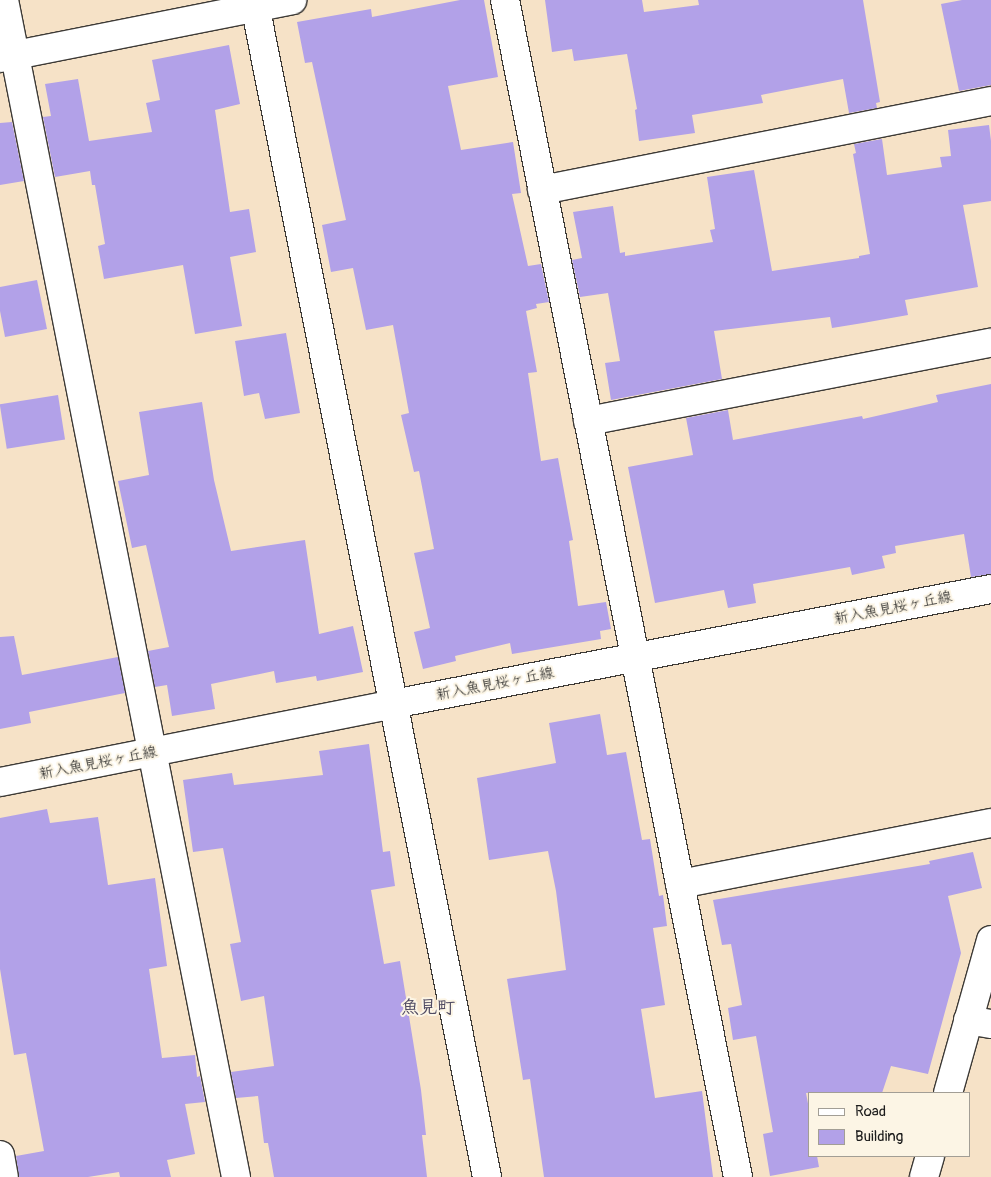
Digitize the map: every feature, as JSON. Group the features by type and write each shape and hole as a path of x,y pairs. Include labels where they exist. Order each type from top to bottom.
{"street":[{"path":"4,0 7,57 152,752 236,1177"},
{"path":"7,57 254,4 292,0"},
{"path":"505,0 738,1177"},
{"path":"254,4 487,1177"},
{"path":"542,190 991,101"},
{"path":"588,421 991,343"},
{"name":"新入魚見桜ヶ丘線","path":"0,782 991,589"},
{"path":"680,884 991,823"},
{"path":"948,1092 980,1022 991,940"},
{"path":"0,1155 4,1177"},
{"path":"924,1177 930,1157"}],"building":[{"path":"460,0 484,0 498,77 448,86 461,150 513,142 521,193 512,194 528,266 541,264 549,302 536,304 537,308 526,311 537,372 528,373 541,461 558,458 573,540 569,541 578,606 606,602 611,629 600,631 601,639 512,654 510,643 455,656 456,661 423,669 414,632 430,628 414,553 434,549 419,471 414,472 401,415 409,413 393,325 366,330 353,268 331,272 322,225 346,220 312,62 305,63 297,22 371,9 372,17"},
{"path":"545,0 642,0 644,12 699,5 698,0 863,0 880,102 876,103 877,108 849,113 843,79 761,95 763,103 692,115 695,133 639,141 635,110 637,109 627,54 574,61 572,49 552,52"},
{"path":"962,0 991,0 991,85 959,91 941,4"},
{"path":"229,45 240,104 215,110 230,212 249,209 256,252 230,257 242,326 195,334 183,265 104,279 98,246 105,244 95,185 92,185 90,171 55,177 43,117 51,116 45,84 78,79 89,141 152,132 146,103 160,100 152,60"},
{"path":"12,122 24,181 0,185 0,123"},
{"path":"989,125 991,141 991,201 963,205 978,287 905,300 908,315 863,323 832,328 830,317 714,331 722,379 611,400 605,363 620,361 608,293 580,297 572,260 582,258 573,212 613,206 620,253 625,252 625,256 713,242 710,230 715,229 707,177 754,170 772,271 859,258 859,256 870,254 853,154 856,153 854,144 882,139 887,175 942,167 940,157 951,156 948,130"},
{"path":"37,280 47,329 5,337 0,311 0,287"},
{"path":"286,333 300,413 265,419 259,393 244,396 235,341"},
{"path":"991,384 991,574 971,577 964,534 895,546 896,553 882,556 885,568 852,575 850,567 753,584 756,603 728,608 724,590 655,603 628,467 693,455 686,418 728,410 733,440 862,416 863,419 938,402 936,395"},
{"path":"58,395 65,439 7,449 0,404"},
{"path":"202,402 214,480 231,551 305,540 319,634 353,626 363,672 317,681 316,676 276,683 274,671 211,684 215,709 172,716 167,685 155,687 148,651 169,647 146,545 132,548 118,481 149,475 139,412"},
{"path":"14,636 22,675 118,657 125,693 29,712 31,723 0,729 0,637"},
{"path":"600,714 607,755 626,752 642,840 650,839 659,896 663,895 667,926 653,928 665,1005 641,1009 655,1098 702,1091 713,1177 544,1177 530,1079 523,1080 507,979 566,970 556,891 548,851 489,860 477,778 556,763 549,723"},
{"path":"369,744 383,852 390,851 395,886 371,890 384,964 400,961 421,1090 426,1135 422,1135 427,1177 274,1177 268,1143 264,1143 258,1096 236,1098 231,1072 274,1066 264,996 241,1001 230,944 241,942 223,848 193,852 183,780 232,773 234,785 323,775 319,751"},
{"path":"47,809 50,823 98,817 108,885 155,878 167,966 149,969 162,1058 195,1055 197,1077 200,1076 205,1102 185,1104 195,1154 167,1160 171,1177 120,1177 119,1172 88,1177 19,1177 16,1156 44,1151 26,1053 14,1055 0,969 0,818"},
{"path":"973,852 982,888 948,896 961,953 928,1074 891,1066 882,1092 806,1093 808,1104 808,1157 817,1157 819,1167 770,1176 763,1134 773,1132 756,1036 733,1040 728,1008 742,1005 731,944 722,945 713,900 930,864 929,861"}],"district":[{"name":"魚見町","path":"428,1008"}]}
